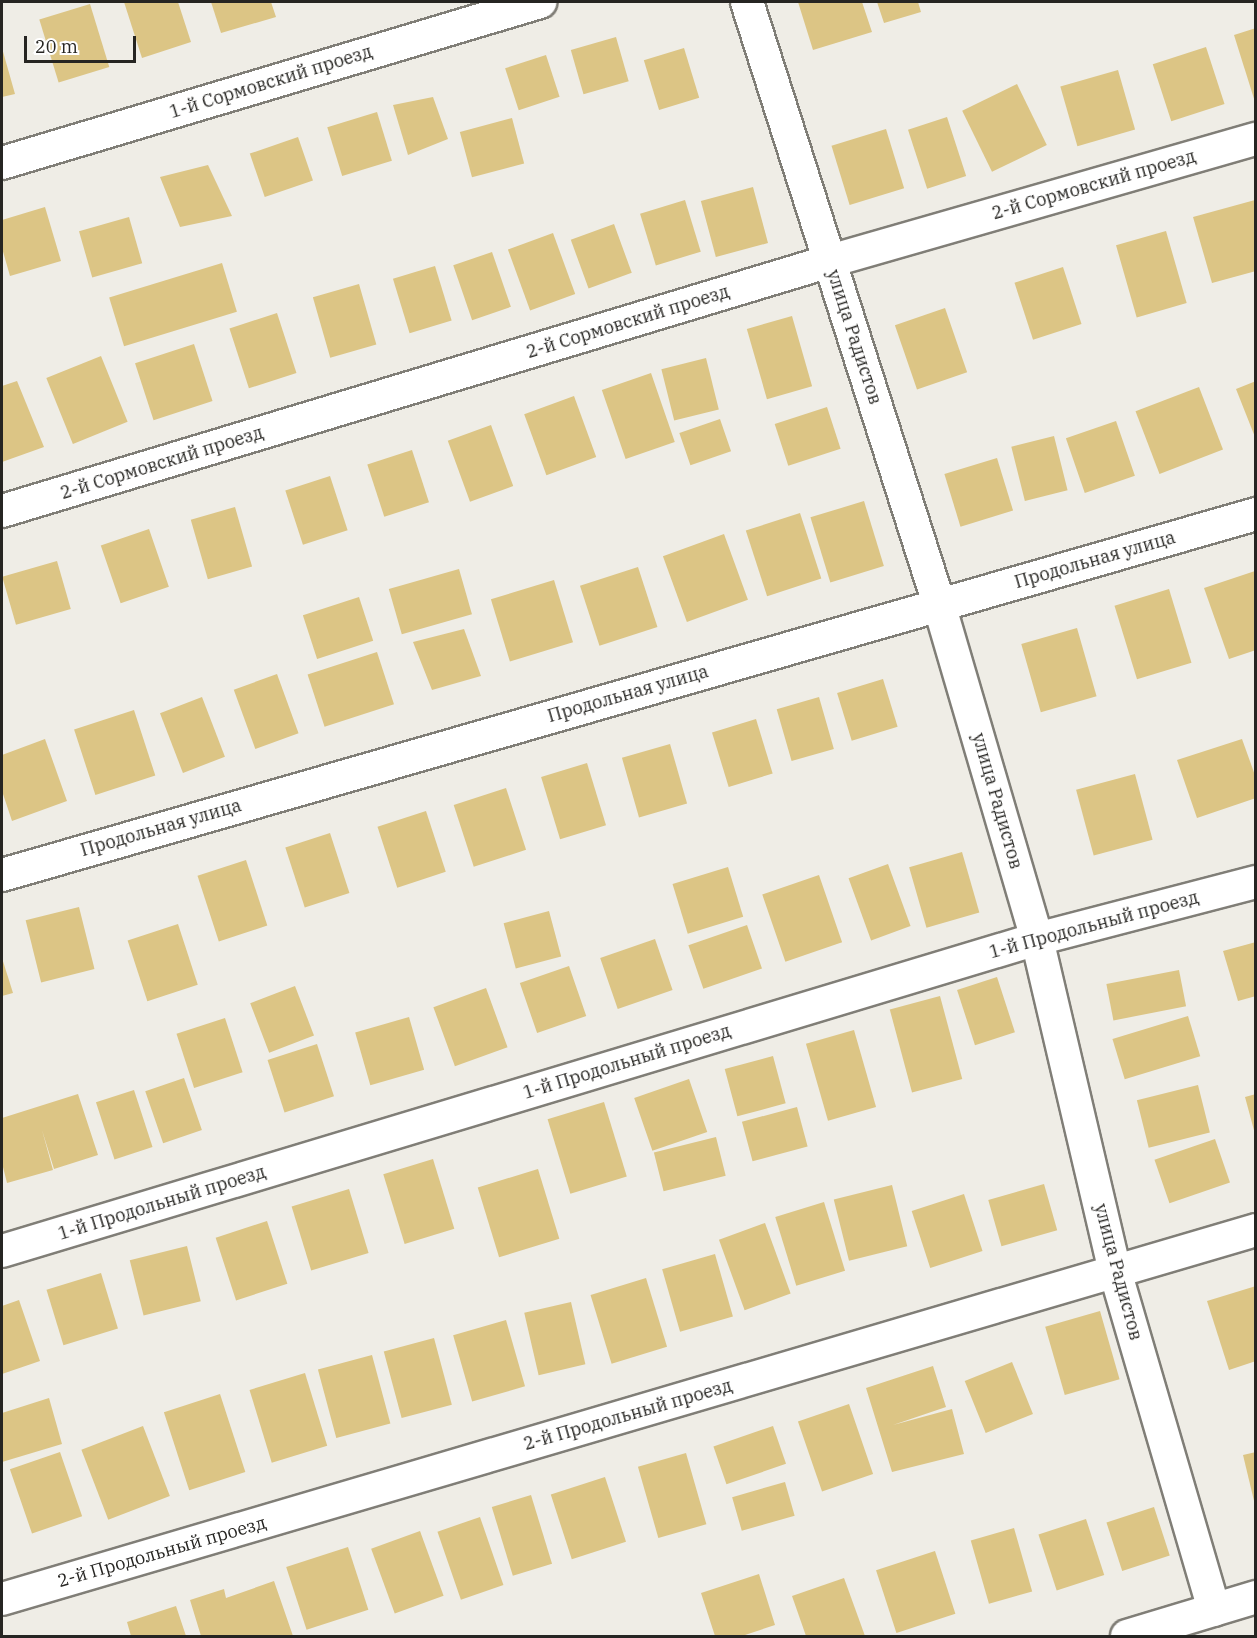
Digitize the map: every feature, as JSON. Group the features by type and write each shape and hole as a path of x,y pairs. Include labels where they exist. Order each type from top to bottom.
{"street":[{"name":"1-й Сормовский проезд","path":"2,163 540,2"},
{"name":"улица Радистов","path":"747,2 939,604 1037,939 1115,1271 1214,1610"},
{"name":"2-й Сормовский проезд","path":"2,511 830,261 1256,139"},
{"name":"Продольная улица","path":"2,875 1256,514"},
{"name":"1-й Продольный проезд","path":"2,1251 1037,939 1256,882"},
{"name":"2-й Продольный проезд","path":"2,1599 1256,1230"},
{"path":"1127,1636 1256,1597"}],"building":[{"path":"124,2 178,2 191,42 142,58"},
{"path":"211,2 271,2 276,17 221,33"},
{"path":"798,2 862,2 872,32 813,50"},
{"path":"877,2 918,2 921,12 884,23"},
{"path":"90,4 109,67 59,83 39,19"},
{"path":"1256,28 1256,102 1255,102 1234,35"},
{"path":"616,37 629,81 584,94 571,50"},
{"path":"1206,47 1225,104 1171,121 1153,64"},
{"path":"2,48 15,94 2,97"},
{"path":"684,48 699,98 659,110 644,60"},
{"path":"546,55 560,97 519,110 505,68"},
{"path":"1118,70 1135,130 1077,146 1060,87"},
{"path":"1017,84 1047,145 992,172 962,111"},
{"path":"433,97 448,139 408,155 393,105"},
{"path":"377,112 392,161 342,176 327,127"},
{"path":"947,117 966,176 927,189 908,130"},
{"path":"512,118 524,163 472,177 460,132"},
{"path":"886,129 904,188 850,205 831,146"},
{"path":"298,137 313,180 265,197 250,154"},
{"path":"208,165 232,216 180,227 160,177"},
{"path":"753,187 768,243 716,257 701,201"},
{"path":"685,200 701,252 656,265 640,214"},
{"path":"1255,200 1256,271 1212,283 1193,217"},
{"path":"45,207 61,261 10,276 2,248 2,220"},
{"path":"129,217 142,263 92,277 79,231"},
{"path":"614,224 632,273 589,289 571,240"},
{"path":"1166,231 1187,303 1137,317 1116,245"},
{"path":"553,233 575,294 530,310 508,249"},
{"path":"492,252 511,307 472,320 453,265"},
{"path":"222,263 237,312 124,346 109,297"},
{"path":"435,266 452,321 410,333 393,279"},
{"path":"1063,267 1082,324 1033,340 1014,283"},
{"path":"359,284 376,345 330,358 313,297"},
{"path":"945,308 967,372 917,390 895,325"},
{"path":"277,313 296,373 249,388 229,328"},
{"path":"792,316 812,386 767,399 747,329"},
{"path":"194,344 213,401 154,420 135,363"},
{"path":"101,356 128,422 73,444 46,378"},
{"path":"706,358 719,409 674,421 661,369"},
{"path":"651,373 675,442 626,459 602,390"},
{"path":"17,381 44,447 2,462 2,386"},
{"path":"1256,381 1256,437 1255,437 1236,389"},
{"path":"1199,387 1223,450 1160,474 1136,411"},
{"path":"574,396 596,457 546,475 524,414"},
{"path":"827,407 841,449 788,466 775,424"},
{"path":"720,419 731,451 690,465 679,433"},
{"path":"1116,421 1135,476 1085,493 1066,438"},
{"path":"491,425 513,486 470,502 448,441"},
{"path":"1054,436 1068,490 1025,501 1011,447"},
{"path":"412,450 429,502 384,517 367,465"},
{"path":"997,458 1013,511 960,527 944,474"},
{"path":"330,476 348,530 303,545 285,491"},
{"path":"864,501 884,566 830,582 810,517"},
{"path":"235,507 252,567 208,579 191,520"},
{"path":"800,513 821,579 767,596 746,531"},
{"path":"149,529 169,587 121,603 101,546"},
{"path":"724,534 748,600 687,622 663,556"},
{"path":"57,561 71,609 16,625 2,577"},
{"path":"638,567 657,627 599,646 580,586"},
{"path":"459,569 472,614 402,634 389,589"},
{"path":"1255,571 1256,650 1229,659 1204,588"},
{"path":"554,580 573,642 510,661 491,599"},
{"path":"1169,589 1192,663 1137,679 1114,606"},
{"path":"359,597 373,641 317,659 303,615"},
{"path":"1077,628 1097,696 1041,712 1021,644"},
{"path":"464,629 481,676 432,690 413,642"},
{"path":"377,652 394,704 325,727 308,675"},
{"path":"277,674 299,733 255,749 234,690"},
{"path":"883,679 898,727 852,741 837,693"},
{"path":"202,697 225,757 183,773 160,713"},
{"path":"819,697 834,749 792,761 777,709"},
{"path":"134,710 155,776 95,795 74,729"},
{"path":"756,719 773,774 729,787 712,732"},
{"path":"45,739 67,801 12,821 2,791 2,755"},
{"path":"1242,739 1256,778 1256,798 1197,818 1177,760"},
{"path":"670,744 687,804 639,817 622,758"},
{"path":"587,763 606,825 560,839 541,777"},
{"path":"1135,774 1153,840 1094,855 1076,790"},
{"path":"506,788 526,850 474,867 454,805"},
{"path":"426,811 446,872 397,888 377,827"},
{"path":"330,833 349,893 305,907 285,848"},
{"path":"962,852 979,913 926,928 909,867"},
{"path":"246,860 267,926 219,941 197,876"},
{"path":"888,864 911,926 871,940 849,878"},
{"path":"728,867 743,917 688,934 673,884"},
{"path":"819,875 842,942 785,962 762,895"},
{"path":"79,907 94,969 41,982 26,920"},
{"path":"549,911 561,956 516,969 504,923"},
{"path":"178,924 198,985 147,1001 128,940"},
{"path":"747,925 762,968 703,989 688,945"},
{"path":"655,939 673,990 618,1009 600,958"},
{"path":"1256,942 1256,996 1238,1001 1223,951"},
{"path":"2,958 13,993 2,996"},
{"path":"569,966 586,1016 537,1033 520,983"},
{"path":"1179,970 1186,1006 1113,1020 1106,984"},
{"path":"997,977 1015,1032 975,1045 957,990"},
{"path":"295,986 314,1035 269,1053 250,1003"},
{"path":"486,988 508,1047 455,1066 433,1007"},
{"path":"940,996 962,1079 912,1093 890,1009"},
{"path":"1188,1016 1200,1056 1125,1079 1112,1039"},
{"path":"409,1017 424,1070 370,1085 355,1032"},
{"path":"225,1018 243,1072 194,1088 176,1034"},
{"path":"854,1030 876,1107 828,1121 806,1044"},
{"path":"317,1044 334,1096 285,1112 268,1060"},
{"path":"773,1056 786,1103 737,1116 725,1069"},
{"path":"184,1078 202,1130 163,1143 145,1091"},
{"path":"689,1079 707,1132 652,1151 634,1098"},
{"path":"1198,1085 1210,1133 1149,1148 1137,1100"},
{"path":"134,1090 153,1147 114,1159 96,1102"},
{"path":"78,1094 98,1155 54,1169 42,1130 53,1170 7,1183 2,1163 2,1118"},
{"path":"1256,1094 1256,1134 1255,1134 1245,1097"},
{"path":"604,1102 627,1177 570,1194 548,1119"},
{"path":"797,1107 808,1147 753,1161 742,1122"},
{"path":"716,1137 726,1176 664,1191 654,1152"},
{"path":"1215,1139 1230,1182 1169,1203 1154,1160"},
{"path":"433,1159 454,1229 405,1244 383,1174"},
{"path":"538,1169 559,1239 499,1257 478,1187"},
{"path":"1044,1184 1057,1230 1001,1246 988,1200"},
{"path":"892,1185 907,1246 849,1261 834,1200"},
{"path":"349,1189 369,1253 311,1271 292,1207"},
{"path":"964,1194 983,1251 930,1268 912,1211"},
{"path":"824,1202 845,1271 796,1286 775,1217"},
{"path":"267,1221 287,1284 236,1300 216,1238"},
{"path":"765,1223 791,1293 745,1310 719,1240"},
{"path":"187,1246 201,1301 144,1316 130,1260"},
{"path":"715,1254 733,1316 680,1332 662,1269"},
{"path":"101,1273 118,1328 63,1345 46,1290"},
{"path":"646,1278 667,1347 612,1364 591,1295"},
{"path":"1256,1286 1256,1361 1229,1370 1207,1301"},
{"path":"19,1300 40,1361 2,1374 2,1306"},
{"path":"571,1302 585,1364 539,1375 524,1313"},
{"path":"1100,1311 1120,1379 1065,1395 1045,1327"},
{"path":"506,1320 525,1386 472,1401 453,1335"},
{"path":"434,1338 452,1405 402,1418 384,1351"},
{"path":"372,1355 390,1424 336,1438 318,1369"},
{"path":"1012,1362 1033,1414 986,1433 965,1381"},
{"path":"933,1366 946,1407 893,1425 952,1409 964,1454 892,1472 866,1388"},
{"path":"305,1373 327,1446 272,1463 250,1390"},
{"path":"220,1394 245,1472 189,1490 164,1412"},
{"path":"49,1398 62,1444 2,1462 2,1413"},
{"path":"849,1404 873,1474 822,1492 798,1422"},
{"path":"143,1426 170,1496 108,1520 81,1450"},
{"path":"773,1426 786,1464 726,1484 713,1447"},
{"path":"60,1452 82,1516 32,1534 10,1469"},
{"path":"1256,1452 1256,1505 1255,1505 1243,1455"},
{"path":"686,1453 706,1524 658,1538 638,1467"},
{"path":"605,1477 626,1542 572,1559 551,1495"},
{"path":"785,1482 795,1516 742,1531 732,1497"},
{"path":"531,1495 552,1564 513,1576 492,1507"},
{"path":"1154,1507 1170,1556 1122,1571 1106,1522"},
{"path":"480,1517 503,1585 461,1600 437,1532"},
{"path":"1086,1519 1104,1575 1057,1591 1038,1534"},
{"path":"1014,1528 1032,1591 989,1604 971,1540"},
{"path":"420,1531 444,1596 395,1614 371,1549"},
{"path":"348,1547 368,1610 307,1630 286,1567"},
{"path":"935,1551 955,1614 896,1633 876,1570"},
{"path":"759,1574 775,1625 742,1636 715,1636 701,1593"},
{"path":"844,1578 865,1636 806,1636 792,1596"},
{"path":"274,1581 293,1636 201,1636 190,1600 224,1589 226,1598"},
{"path":"176,1606 186,1636 131,1636 127,1622"}]}
